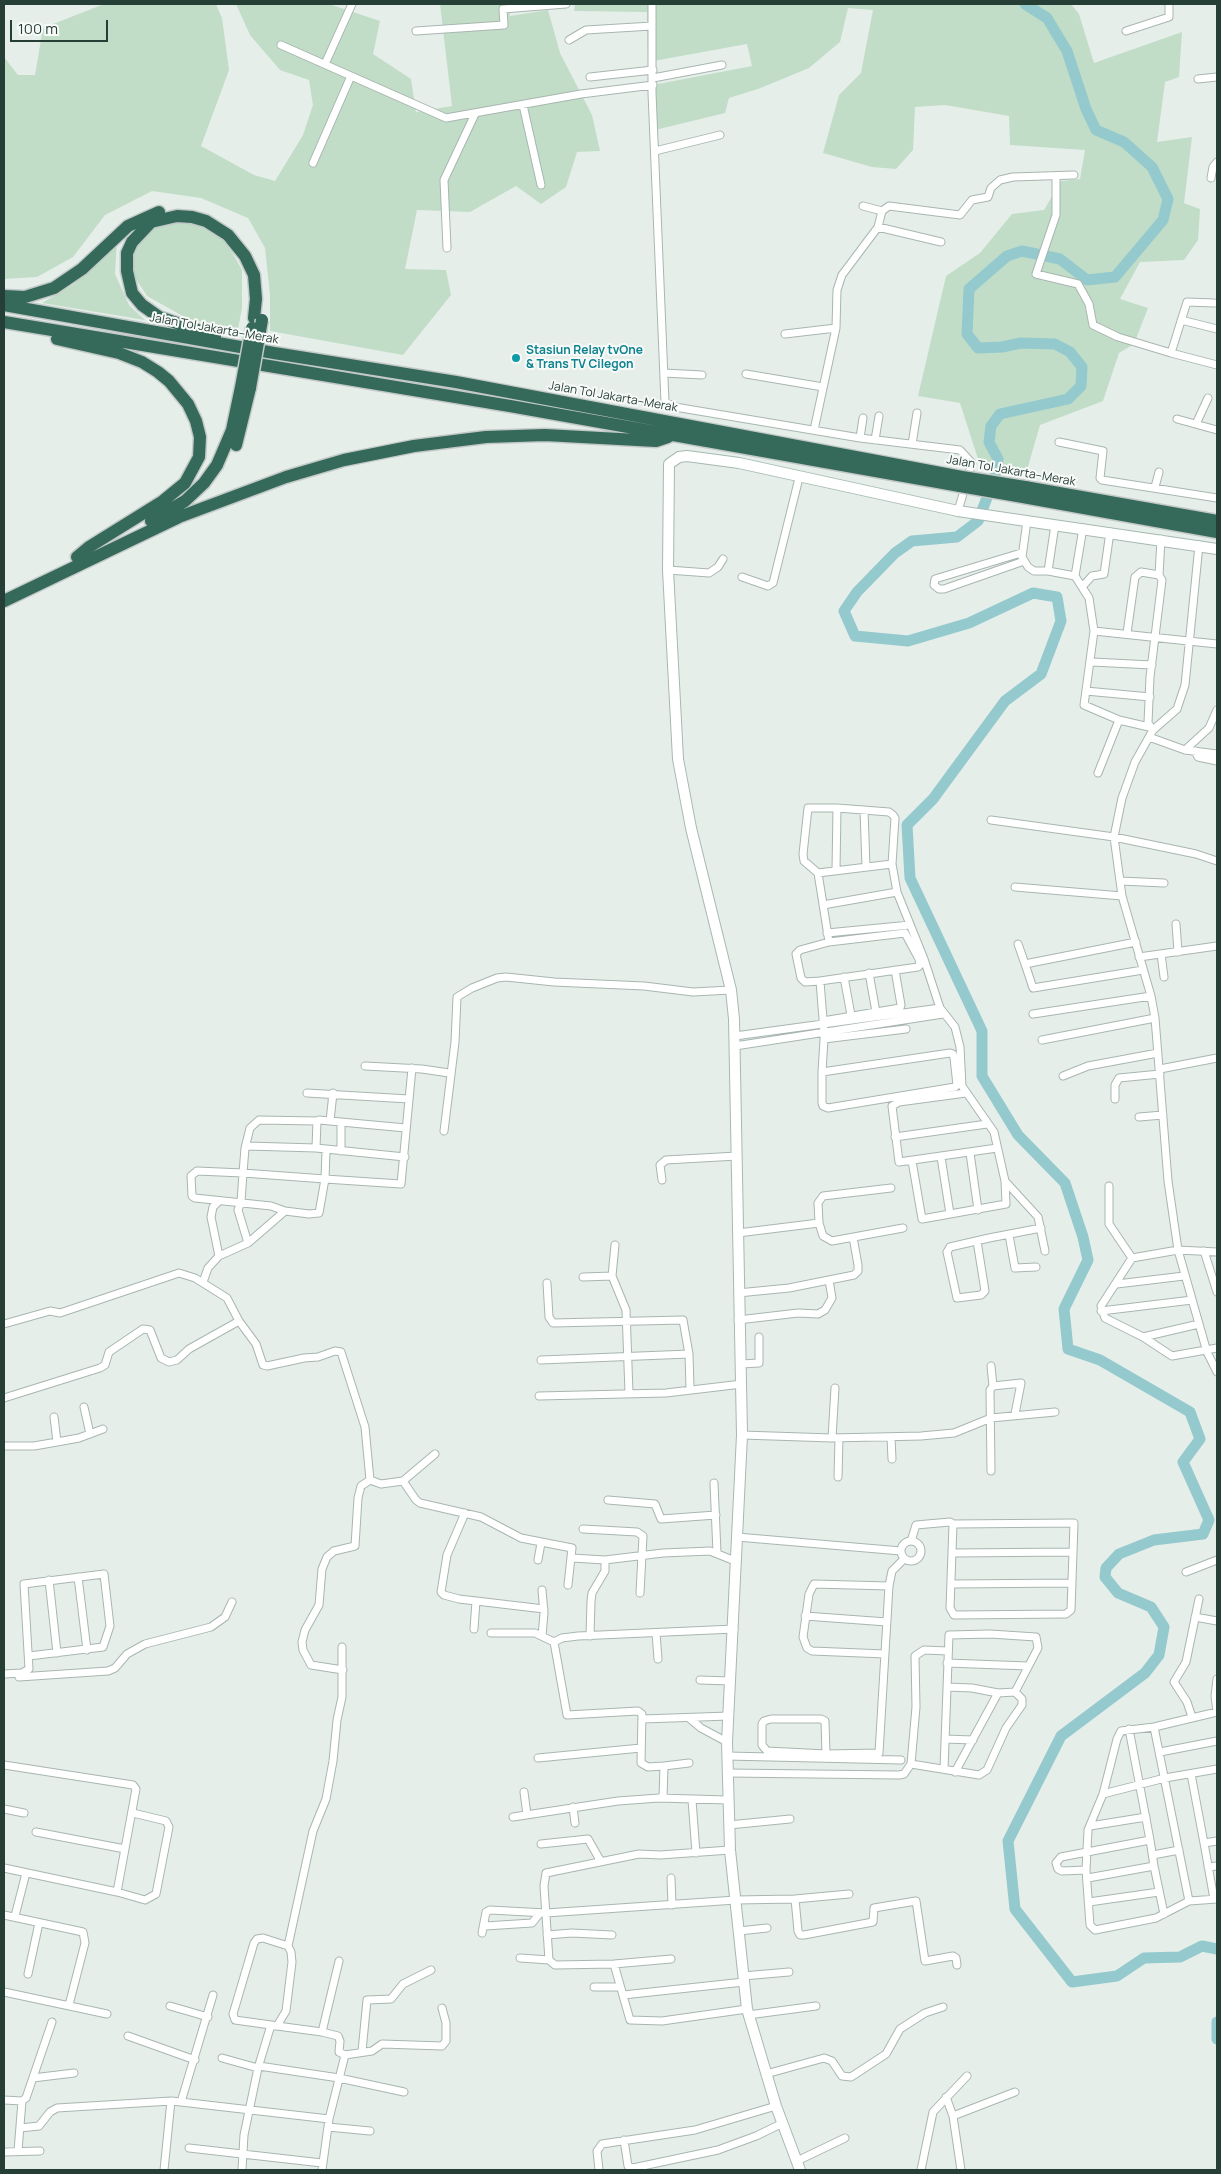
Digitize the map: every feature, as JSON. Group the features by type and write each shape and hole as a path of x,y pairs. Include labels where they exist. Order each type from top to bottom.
{"highway":[{"path":"4,296 25,297 54,288 82,269 111,240 136,221 165,210 188,209 203,212 224,222 238,234 253,253 262,274 264,291 236,444 225,466 211,486 180,517"},
{"path":"258,319 256,284 251,265 235,243 217,227 192,217 168,218 151,222 132,242 127,253 129,281 137,300 146,308 172,323 274,353"},
{"name":"Jalan Tol Jakarta–Merak","path":"4,305 274,353 456,382 961,481"},
{"name":"Jalan Tol Jakarta–Merak","path":"4,322 510,406 670,435 1217,521"},
{"path":"4,327 96,347 142,362 158,372 179,391 192,412 199,429 199,457 185,483 163,502 89,547 77,557"},
{"path":"4,594 163,516 185,501 204,483 225,449 246,387"},
{"path":"4,601 180,517 286,477 344,460 414,446 486,437 545,435 656,441 670,435"},
{"name":"Jalan Tol Jakarta–Merak","path":"1024,492 1217,532"}],"street":[{"path":"325,64 352,4"},
{"path":"416,31 504,25 503,8 566,4"},
{"path":"652,4 664,399 669,405 860,438 956,449 970,460 971,466 962,511"},
{"path":"1126,31 1169,17 1169,4"},
{"path":"569,40 586,30 652,26"},
{"path":"281,45 446,118 653,82 722,65"},
{"path":"590,77 653,70"},
{"path":"313,163 351,76"},
{"path":"1198,79 1217,77"},
{"path":"523,105 541,185"},
{"path":"447,248 444,180 475,114"},
{"path":"655,151 720,135"},
{"path":"1211,178 1213,166 1217,162"},
{"path":"814,430 836,328 837,290 842,275 878,228 882,211 890,206 960,215 972,200 988,197 991,188 1000,180 1013,177 1074,175"},
{"path":"1056,176 1056,215 1036,274 1078,284 1089,304 1093,325 1118,337 1217,365"},
{"path":"863,206 882,211"},
{"path":"878,228 941,242"},
{"path":"1172,353 1181,320 1189,301 1214,303"},
{"path":"1181,320 1217,329"},
{"path":"785,334 836,328"},
{"path":"664,373 702,375"},
{"path":"746,374 823,387"},
{"path":"1196,424 1208,398"},
{"path":"912,444 917,413"},
{"path":"875,440 879,416"},
{"path":"860,438 863,418"},
{"path":"1177,419 1217,430"},
{"path":"1059,442 1103,451 1100,478 1102,480 1217,498"},
{"path":"845,2138 798,2166 776,2106 748,2012 730,1850 727,1800 728,1756 724,1717 731,1681 742,1435 742,1384 738,1320 735,1041 731,990 691,828 678,759 668,570 667,474 669,464 672,460 687,456 739,463 799,478 962,511 1161,539 1217,549"},
{"path":"1155,487 1159,472"},
{"path":"742,577 768,586 773,584 799,478"},
{"path":"1024,521 1021,553 1024,561 1034,571 1048,571 1075,576"},
{"path":"1048,571 1055,525"},
{"path":"1083,528 1075,576 1089,598 1094,631 1092,662 1084,705 1119,720 1151,729 1168,719 1180,703 1190,641 1199,545"},
{"path":"1082,587 1092,576 1104,574 1110,532"},
{"path":"1161,539 1159,574 1162,580 1152,665 1151,729 1149,737 1135,762 1122,798 1114,837 1122,896 1151,996 1160,1072 1168,1181 1178,1250 1207,1352 1217,1371"},
{"path":"1021,553 936,579 934,585 939,589 944,589 1024,561"},
{"path":"668,570 709,573 718,567 723,559"},
{"path":"1127,633 1135,577 1141,572 1159,574"},
{"path":"1094,631 1156,636 1217,644"},
{"path":"1092,662 1152,665"},
{"path":"1086,691 1150,697"},
{"path":"1185,750 1209,728 1217,710"},
{"path":"1098,773 1119,720"},
{"path":"1209,728 1217,729"},
{"path":"1149,737 1185,750 1217,754"},
{"path":"1195,751 1198,757 1217,761"},
{"path":"829,942 818,873 804,861 806,810 811,806 889,812 895,818 892,864 897,892 942,1011 950,1018 955,1027 960,1047 962,1081 966,1093 986,1124 994,1132 1005,1181 1006,1204 922,1219 912,1161"},
{"path":"836,870 837,808"},
{"path":"864,810 866,867"},
{"path":"991,820 1114,837 1196,854 1217,861"},
{"path":"818,873 892,864"},
{"path":"1120,881 1164,883"},
{"path":"1016,887 1122,896"},
{"path":"823,905 897,892"},
{"path":"1176,924 1178,952"},
{"path":"827,933 910,925"},
{"path":"905,933 920,965 896,970 805,982 802,980 796,954 800,950 829,942 905,933"},
{"path":"1025,964 1136,942"},
{"path":"1018,944 1021,958 1033,988 1143,970"},
{"path":"1139,957 1217,946"},
{"path":"1161,954 1164,977"},
{"path":"824,1029 851,1015 896,1009 901,1005 896,970"},
{"path":"869,973 876,1012"},
{"path":"844,977 851,1015"},
{"path":"444,1131 455,1042 457,997 497,978 644,986 693,992 731,990"},
{"path":"820,981 824,1029 822,1072 822,1103 828,1108 955,1087 957,1085 953,1054 822,1072"},
{"path":"1033,1014 1151,996"},
{"path":"735,1041 763,1042 810,1031 942,1011"},
{"path":"1042,1040 1154,1018"},
{"path":"824,1029 906,1029"},
{"path":"735,1041 761,1032 810,1031"},
{"path":"761,1032 763,1042"},
{"path":"1062,1076 1088,1066 1158,1053"},
{"path":"1115,1099 1115,1085 1120,1078 1160,1072 1217,1058"},
{"path":"365,1066 412,1068 450,1074"},
{"path":"326,1151 325,1179 319,1213 309,1214 286,1211 271,1206 219,1201 192,1196 190,1184 193,1173 243,1173 325,1179 398,1185 403,1181 412,1068"},
{"path":"307,1093 333,1093 409,1099"},
{"path":"330,1121 333,1093"},
{"path":"966,1093 895,1104 891,1112 899,1162 997,1148"},
{"path":"1139,1117 1163,1115"},
{"path":"248,1243 238,1210 241,1202 243,1173 250,1128 259,1120 330,1121 406,1128"},
{"path":"316,1148 317,1121"},
{"path":"341,1122 341,1151"},
{"path":"895,1137 986,1124"},
{"path":"247,1146 316,1148 326,1151 404,1157"},
{"path":"970,1153 978,1210"},
{"path":"662,1180 660,1165 666,1160 737,1156"},
{"path":"940,1157 950,1214"},
{"path":"1005,1181 1038,1217 1045,1251"},
{"path":"1109,1186 1109,1224 1132,1258"},
{"path":"890,1188 823,1196 818,1203 819,1223 823,1236 826,1239 853,1237 903,1228"},
{"path":"219,1201 213,1208 211,1217 219,1256"},
{"path":"203,1282 208,1268 219,1256 248,1243 286,1211"},
{"path":"738,1233 819,1223"},
{"path":"976,1241 985,1291 981,1295 957,1298 947,1250 950,1247 976,1241 1041,1228"},
{"path":"1009,1235 1015,1268 1036,1266"},
{"path":"738,1294 789,1288 854,1275 858,1272 853,1237"},
{"path":"615,1244 612,1276 624,1300 627,1322 629,1393"},
{"path":"1132,1258 1178,1250 1217,1252"},
{"path":"1204,1251 1217,1292"},
{"path":"1132,1258 1117,1284 1106,1298 1102,1311 1105,1318 1175,1357 1207,1352 1217,1348"},
{"path":"4,1324 50,1311 60,1313 179,1273 203,1282 227,1298 239,1320 256,1344 263,1365 267,1366 318,1357 335,1351 342,1352 365,1426 370,1480"},
{"path":"583,1277 612,1276"},
{"path":"1117,1284 1184,1276"},
{"path":"738,1320 798,1313 818,1314 825,1310 832,1298 829,1280"},
{"path":"548,1283 549,1317 553,1323 683,1320 689,1354 690,1389"},
{"path":"1102,1311 1192,1300"},
{"path":"4,1398 100,1368 105,1365 109,1352 143,1330 150,1330 161,1358 170,1362 239,1320"},
{"path":"1142,1337 1199,1324"},
{"path":"740,1364 759,1363 759,1337"},
{"path":"541,1360 628,1358 689,1354"},
{"path":"991,1366 993,1386 990,1390 991,1471"},
{"path":"993,1386 1021,1383 1015,1414"},
{"path":"539,1396 666,1392 742,1384"},
{"path":"835,1388 838,1476"},
{"path":"84,1407 90,1434"},
{"path":"742,1435 836,1438 954,1433 991,1418 1015,1414 1055,1412"},
{"path":"54,1417 57,1442"},
{"path":"4,1446 34,1446 90,1434 103,1429"},
{"path":"892,1437 892,1459"},
{"path":"370,1480 381,1484 403,1481 436,1454"},
{"path":"343,1670 311,1665 303,1650 302,1642 305,1630 321,1598 322,1569 327,1557 334,1551 355,1546 358,1498 361,1486 370,1480"},
{"path":"403,1481 420,1503 465,1513 497,1523 521,1538 572,1548 568,1585"},
{"path":"714,1483 717,1553"},
{"path":"608,1500 655,1504 661,1519 716,1515"},
{"path":"465,1513 447,1555 440,1592 444,1595 476,1601 544,1609"},
{"path":"826,1754 825,1721 771,1719 764,1721 762,1724 762,1745 767,1751 826,1754 879,1753 889,1586 892,1571 903,1555 903,1546 911,1541 916,1525 950,1522 953,1524 1071,1522 1075,1526 1072,1552 1071,1610 1069,1613 954,1615 950,1612 953,1524"},
{"path":"583,1529 605,1529 640,1533 643,1536 640,1593"},
{"path":"737,1537 903,1555 915,1561 921,1554 919,1545 911,1541"},
{"path":"538,1560 541,1542"},
{"path":"572,1558 605,1560 691,1551 717,1553 735,1560"},
{"path":"953,1553 1072,1552"},
{"path":"590,1636 592,1593 605,1571 605,1560"},
{"path":"1186,1572 1217,1560"},
{"path":"4,1674 28,1671 29,1656 22,1586 49,1580 102,1573 105,1576 109,1631 103,1647 29,1656"},
{"path":"78,1577 87,1650"},
{"path":"49,1580 57,1653"},
{"path":"952,1584 1071,1583"},
{"path":"885,1654 812,1651 807,1648 803,1637 808,1594 814,1584 889,1586"},
{"path":"542,1590 544,1609 542,1636"},
{"path":"1192,1717 1187,1702 1174,1682 1186,1662 1199,1599"},
{"path":"474,1629 476,1601"},
{"path":"4,1678 108,1671 115,1668 134,1649 145,1644 211,1627 225,1617 232,1602"},
{"path":"805,1616 887,1622"},
{"path":"1195,1617 1217,1621"},
{"path":"554,1642 562,1638 734,1629"},
{"path":"491,1633 535,1633 554,1642"},
{"path":"656,1633 658,1659"},
{"path":"944,1769 949,1635 1034,1636 1038,1641 1038,1648 1015,1692"},
{"path":"554,1642 567,1716 638,1711 642,1714 643,1720 642,1765 664,1766 689,1763"},
{"path":"242,2170 249,2110 258,2067 274,2026 286,2011 292,1962 288,1946 313,1831 326,1799 342,1697 342,1647"},
{"path":"728,1773 904,1774 911,1764 916,1707 915,1656 924,1650 948,1651"},
{"path":"947,1663 1028,1666"},
{"path":"1191,1774 1208,1867 1216,1899 1189,1901 1156,1918 1095,1930 1090,1925 1086,1852 1090,1826 1103,1794 1117,1739 1122,1731 1129,1729 1154,1727 1217,1712 1215,1696 1217,1677"},
{"path":"700,1680 731,1681"},
{"path":"947,1687 972,1688 998,1693 1015,1692"},
{"path":"911,1764 976,1775 987,1770 1006,1728 1023,1702 1015,1692"},
{"path":"955,1772 998,1693"},
{"path":"643,1720 724,1717"},
{"path":"703,1729 724,1717"},
{"path":"689,1718 703,1729 727,1742"},
{"path":"1154,1727 1189,1901"},
{"path":"1129,1729 1164,1914"},
{"path":"945,1739 973,1740"},
{"path":"1160,1752 1217,1741"},
{"path":"538,1758 641,1748"},
{"path":"728,1756 901,1760"},
{"path":"4,1765 133,1785 136,1789 133,1813 117,1892"},
{"path":"663,1798 664,1766"},
{"path":"1103,1794 1140,1783 1217,1769"},
{"path":"524,1792 528,1815"},
{"path":"513,1817 574,1807 663,1798 727,1800"},
{"path":"692,1800 696,1853"},
{"path":"574,1807 575,1823"},
{"path":"4,1809 24,1813"},
{"path":"4,1868 117,1892 145,1900 156,1894 169,1827 166,1821 133,1813"},
{"path":"1090,1826 1146,1817"},
{"path":"729,1825 790,1819"},
{"path":"36,1832 125,1849"},
{"path":"541,1844 588,1839 600,1860"},
{"path":"1086,1870 1062,1870 1058,1869 1056,1863 1061,1857 1150,1840"},
{"path":"1204,1843 1217,1841"},
{"path":"549,1960 543,1913 544,1874 600,1860 639,1854 696,1853 730,1850"},
{"path":"1152,1855 1179,1850"},
{"path":"1088,1878 1154,1866"},
{"path":"1208,1867 1217,1866"},
{"path":"15,1916 26,1873"},
{"path":"670,1878 672,1906"},
{"path":"1089,1902 1159,1892"},
{"path":"543,1913 532,1923 484,1929 486,1912 490,1910 543,1913 672,1906 736,1900 795,1899 849,1894"},
{"path":"795,1899 800,1935 873,1922 875,1920 874,1908 916,1901 925,1960 953,1956 956,1958 957,1965"},
{"path":"4,1915 80,1931 84,1935 85,1943 69,2006"},
{"path":"28,1974 39,1923"},
{"path":"739,1931 767,1928"},
{"path":"547,1935 572,1932 612,1934"},
{"path":"288,1946 263,1938 257,1939 254,1943 233,2014 235,2020 322,2032 339,2038 339,2052 345,2055 372,2050 387,2044 442,2046 446,2041 446,2023 442,2008"},
{"path":"520,1958 549,1960 555,1964 614,1964 671,1959"},
{"path":"322,2032 339,1961"},
{"path":"614,1964 628,2017 634,2021 816,2006"},
{"path":"362,2051 367,2000 391,1998 403,1984 431,1970"},
{"path":"623,1995 789,1972"},
{"path":"594,1987 620,1987"},
{"path":"4,1992 108,2014"},
{"path":"181,2102 213,1995"},
{"path":"170,2006 208,2016"},
{"path":"766,2074 824,2058 832,2061 842,2076 851,2077 886,2054 900,2029 925,2013 943,2008"},
{"path":"18,2152 22,2101 26,2098 29,2084 33,2078 52,2022"},
{"path":"128,2036 195,2060"},
{"path":"189,2148 243,2153 322,2166 329,2119 345,2055"},
{"path":"222,2058 258,2067 339,2078 404,2092"},
{"path":"33,2078 74,2074"},
{"path":"921,2170 930,2118 946,2097 967,2076"},
{"path":"953,2116 1015,2092"},
{"path":"946,2097 953,2116 961,2170"},
{"path":"4,2100 22,2101"},
{"path":"20,2128 40,2126 50,2112 57,2108 170,2101 329,2119"},
{"path":"164,2170 170,2101"},
{"path":"599,2170 597,2151 599,2145 695,2130 776,2106"},
{"path":"624,2140 628,2166 633,2168 718,2150 756,2136 782,2123"},
{"path":"328,2127 370,2131"},
{"path":"4,2152 40,2151"}],"green space":[{"path":"104,4 216,4 222,18 229,70 201,146 254,175 275,181 303,135 313,105 309,80 280,70 250,35 236,4 329,4 380,21 373,54 411,79 416,112 452,106 440,4 508,4 510,16 548,10 560,53 592,115 600,151 577,152 566,187 541,204 516,186 470,212 417,210 405,269 446,270 451,295 403,355 270,331 270,295 265,248 248,218 201,198 152,191 105,215 73,257 37,277 4,279 4,57 18,75 35,75 43,28"},
{"path":"575,4 1071,4 1079,14 1094,63 1182,32 1179,77 1165,82 1157,142 1192,137 1184,203 1200,209 1198,240 1184,260 1140,262 1120,299 1148,308 1134,344 1119,353 1103,401 1040,425 1027,470 979,462 960,403 918,396 946,276 980,253 1012,214 1044,210 1061,181 1080,179 1085,150 1010,145 1009,116 945,105 915,107 913,150 896,169 872,167 823,153 839,95 861,73 873,10 848,8 840,42 809,68 758,89 729,98 725,113 651,131 653,85 752,66 747,44 648,62 647,12 574,11"},
{"path":"182,221 212,228 228,245 242,270 242,308 238,329 188,319 147,296 130,270 136,241 153,227"},
{"path":"117,241 115,274 129,305 145,320 42,303 74,284"}],"waterway":[{"path":"1025,4 1047,18 1067,51 1086,109 1096,130 1124,142 1152,167 1168,199 1163,220 1115,277 1087,280 1060,259 1022,251 1007,256 969,289 967,334 978,348 1002,347 1021,343 1055,344 1070,352 1082,367 1081,386 1068,399 1000,414 991,426 989,442 998,459 995,477 978,521 957,537 912,541 895,553 857,592 844,611 855,636 908,641 969,623 1033,593 1057,597 1061,621 1041,674 1005,701 933,799 907,825 910,878 982,1031 982,1076 1018,1135 1065,1183 1083,1237 1088,1260 1064,1309 1068,1349 1100,1360 1190,1412 1200,1439 1183,1462 1209,1520 1203,1534 1154,1540 1119,1554 1106,1568 1105,1577 1118,1593 1151,1607 1164,1627 1159,1655 1145,1673 1061,1736 1008,1841 1015,1909 1072,1982 1117,1976 1144,1958 1180,1957 1202,1946 1217,1949"},
{"path":"1217,2022 1217,2039"}],"place":[{"name":"Stasiun Relay tvOne & Trans TV Cilegon","path":"516,358"}]}
